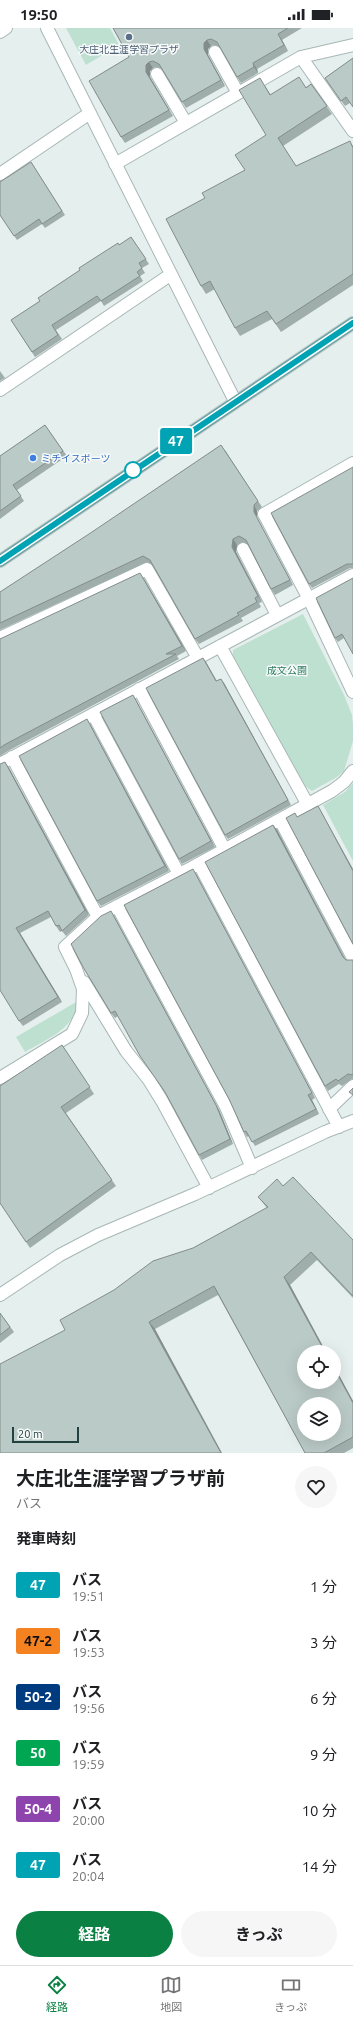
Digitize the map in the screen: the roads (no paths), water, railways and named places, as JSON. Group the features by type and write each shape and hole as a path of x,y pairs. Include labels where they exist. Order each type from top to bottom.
{"main road":[{"path":"0,561 353,322"}],"street":[{"path":"0,32 6,28"},
{"path":"47,28 170,275 235,401"},
{"path":"115,164 301,57 353,45"},
{"path":"215,52 238,93"},
{"path":"301,57 353,131"},
{"path":"157,74 186,124"},
{"path":"0,174 90,112"},
{"path":"0,390 170,275"},
{"path":"353,463 264,514 309,598 353,692"},
{"path":"244,549 277,616"},
{"path":"0,638 147,568 198,658"},
{"path":"0,764 353,575"},
{"path":"220,646 308,804"},
{"path":"139,690 225,850"},
{"path":"93,714 179,874"},
{"path":"12,757 98,917"},
{"path":"209,1188 162,1101 149,1080 126,1051 76,969 65,946 98,917 308,804 344,782 353,770"},
{"path":"280,820 353,958"},
{"path":"199,864 339,1127"},
{"path":"117,906 226,1107 252,1168"},
{"path":"0,1078 72,1034 82,1013 84,1003 83,989 76,969"},
{"path":"329,1109 353,1086"},
{"path":"0,1295 77,1246 353,1122"}],"place":[{"name":"大庄北生涯学習プラザ","path":"129,37"},
{"name":"ミチイスポーツ","path":"33,458"}],"park label":[{"name":"成文公園","path":"287,670"}]}
